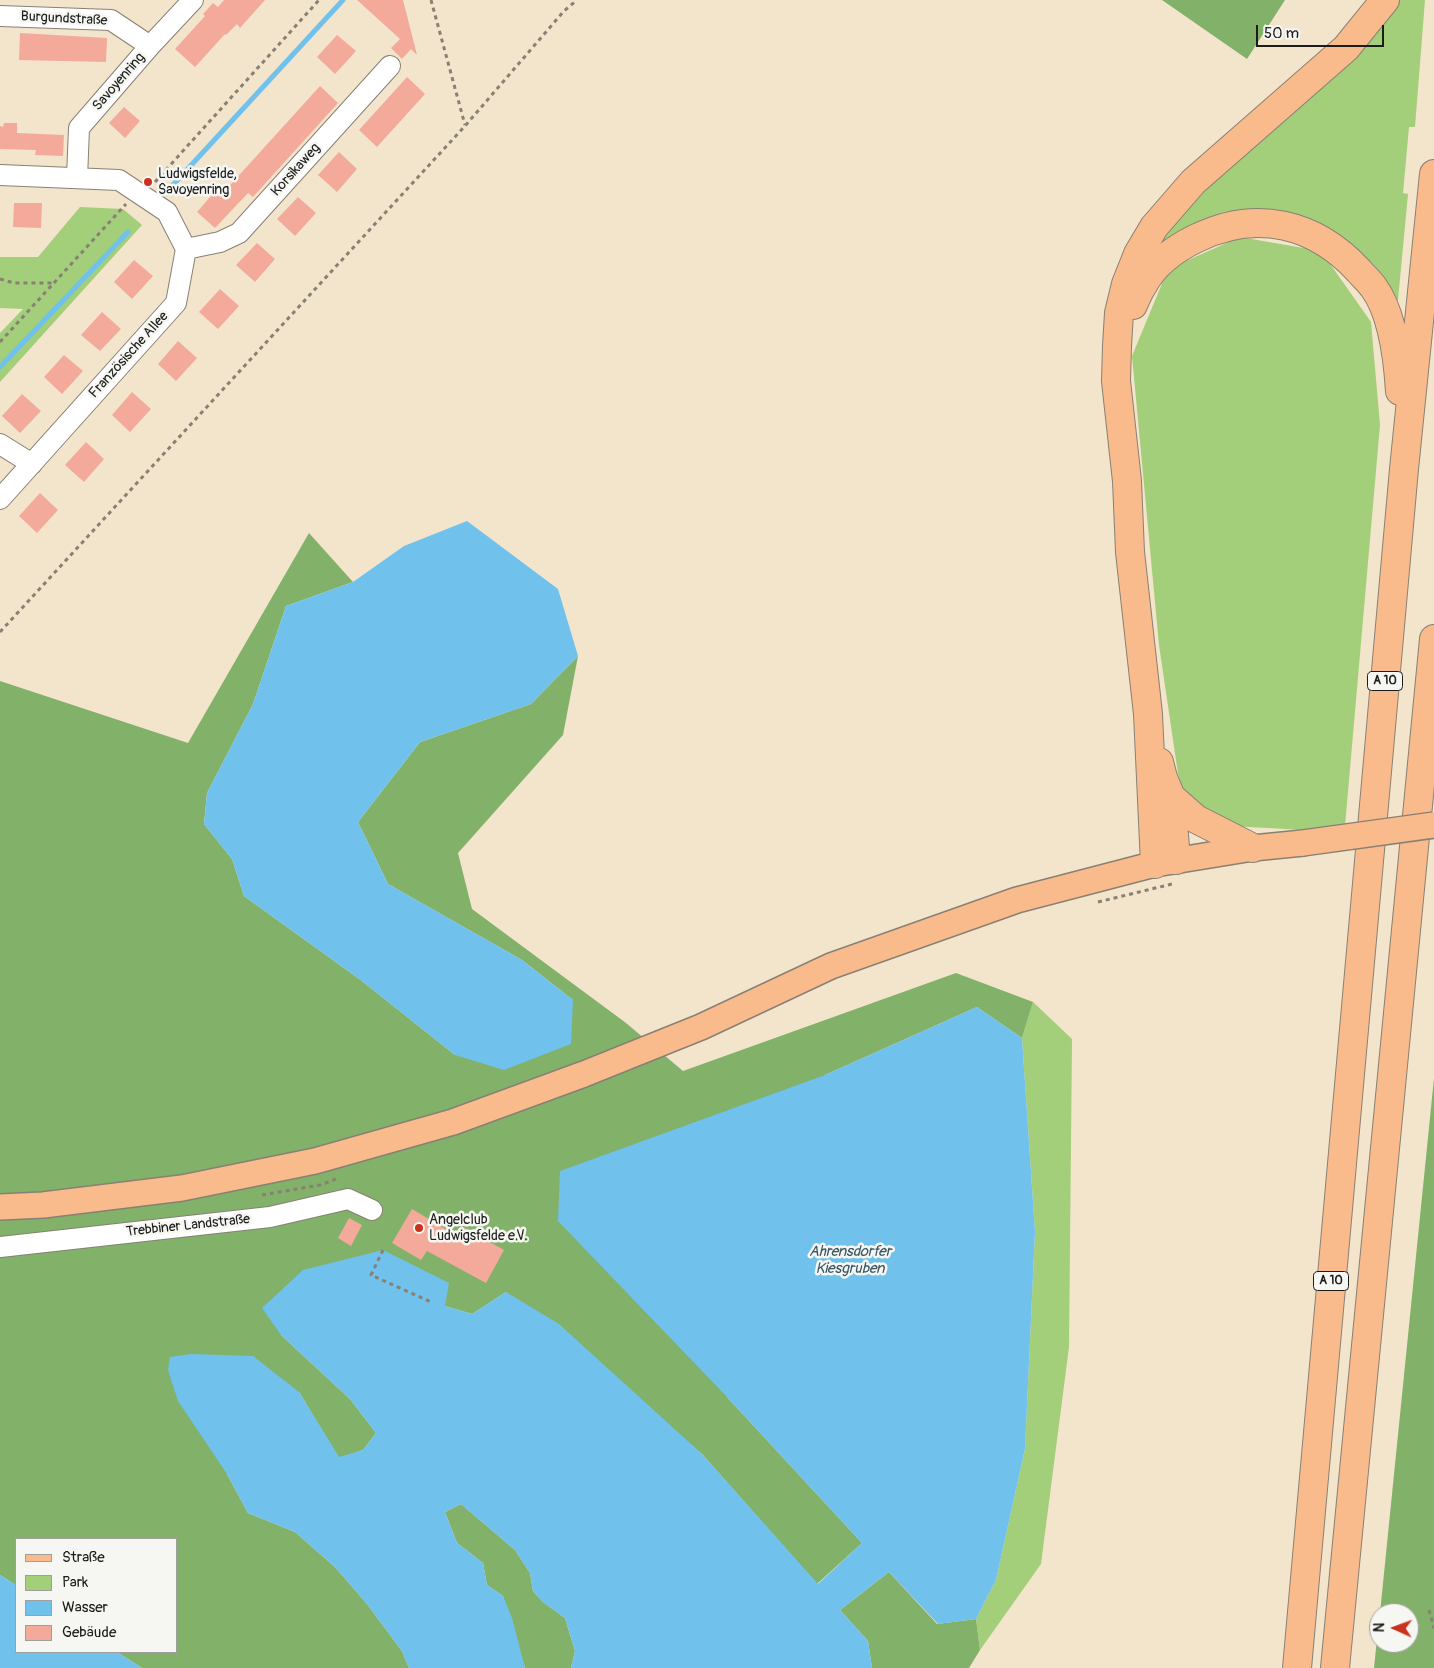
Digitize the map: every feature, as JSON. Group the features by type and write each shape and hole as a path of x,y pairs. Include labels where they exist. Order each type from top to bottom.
{"highway":[{"path":"1166,862 1130,552 1127,481 1116,381 1119,313 1126,284 1138,254 1154,227 1193,182 1346,48 1385,0"},
{"name":"A 10","path":"1297,1668 1404,469 1434,174"},
{"path":"1117,346 1143,283 1162,260 1184,244 1212,230 1238,224 1267,222 1298,229 1328,243 1351,262 1375,289 1389,319 1398,361 1404,469"},
{"path":"1335,1668 1434,639"},
{"path":"1148,714 1163,778 1172,797 1196,819 1253,848"},
{"path":"1166,862 1172,797"}],"main road":[{"path":"0,1207 43,1205 182,1188 315,1162 453,1122 584,1074 701,1027 831,966 1017,900 1166,862 1253,848 1434,825"}],"street":[{"name":"Savoyenring","path":"77,178 79,128 150,46 193,0"},
{"name":"Burgundstraße","path":"0,16 110,20 150,46"},
{"name":"Korsikaweg","path":"186,249 220,242 239,233 390,66"},
{"path":"0,175 119,180 167,212 186,249"},
{"name":"Französische Allee","path":"0,499 176,303 186,249"},
{"path":"0,444 32,464"},
{"name":"Trebbiner Landstraße","path":"0,1247 270,1217 348,1199 372,1210"}],"path":[{"path":"0,342 123,209 168,167 319,0"},
{"path":"432,0 465,126"},
{"path":"0,632 465,126 564,11 577,0"},
{"path":"0,280 14,283 55,283"},
{"path":"383,1250 371,1275 431,1302"},
{"path":"1429,1610 1434,1628"}],"green space":[{"path":"1162,0 1285,0 1247,59"},
{"path":"1393,0 1425,0 1415,127 1409,127 1403,193 1408,194 1398,300 1396,301 1297,220 1152,256 1155,239"},
{"path":"80,207 123,209 142,225 0,382 0,333 23,309 0,308 0,257 38,257"},
{"path":"1240,237 1321,251 1371,322 1380,425 1345,826 1304,830 1231,826 1181,794 1159,645 1132,356 1168,269"},
{"path":"309,533 353,582 286,606 253,704 207,793 204,824 232,859 244,896 362,981 455,1055 573,1000 522,960 388,884 358,822 420,742 531,704 578,656 563,735 458,853 472,909 626,1023 683,1071 956,973 1033,1002 1022,1038 977,1007 825,1075 727,1397 862,1543 817,1584 702,1454 506,1292 472,1314 445,1306 281,1335 350,1399 376,1433 363,1450 339,1458 299,1392 227,1474 248,1513 295,1532 335,1567 367,1604 402,1651 409,1668 142,1668 119,1653 178,1653 178,1538 15,1538 15,1584 0,1575 0,681 188,743"},
{"path":"1033,1002 1072,1039 1069,1347 1041,1564 980,1650 976,1619 996,1580 1025,1449 1035,1232 1022,1038"},
{"path":"1434,1078 1434,1668 1374,1668 1376,1653 1419,1653 1419,1603 1381,1603"},
{"path":"461,1504 515,1550 530,1573 533,1591 543,1602 565,1618 575,1651 571,1668 525,1668 503,1596 487,1585 483,1563 457,1543 445,1512"},
{"path":"889,1572 937,1624 976,1619 980,1650 969,1668 872,1668 868,1641 840,1610"}],"water":[{"path":"467,521 558,589 578,656 531,704 420,742 358,822 388,884 522,960 573,1000 571,1044 504,1070 455,1055 362,981 244,896 232,859 204,824 207,793 253,704 286,606 353,582 404,546"},
{"name":"Ahrensdorfer Kiesgruben","path":"977,1007 1022,1038 1035,1232 1025,1449 996,1580 976,1619 938,1624 889,1572 840,1610 868,1641 872,1668 571,1668 575,1651 565,1618 543,1602 533,1591 530,1573 515,1550 461,1504 445,1512 457,1543 483,1563 487,1585 503,1596 512,1618 525,1668 409,1668 402,1651 367,1604 335,1567 295,1532 248,1513 227,1474 178,1401 168,1370 170,1357 191,1354 253,1356 299,1392 339,1457 363,1450 376,1433 350,1399 281,1335 262,1308 303,1270 383,1250 449,1283 445,1306 472,1314 506,1292 559,1324 702,1454 818,1584 862,1543 727,1397 558,1221 560,1171 825,1075"},
{"path":"0,1575 15,1584 15,1653 119,1653 142,1668 0,1668"}],"building":[{"path":"224,0 265,0 240,28 237,24 225,34 195,67 175,49 205,16 203,14 213,3 218,7"},
{"path":"357,0 403,0 417,55 411,49 402,59 391,48 400,39"},
{"path":"20,33 107,38 106,62 19,60"},
{"path":"337,35 356,51 335,74 317,57"},
{"path":"407,77 425,94 377,147 359,130"},
{"path":"320,86 338,103 253,197 248,193 215,228 197,212 217,189 222,194"},
{"path":"124,107 140,121 125,138 109,123"},
{"path":"4,123 17,123 17,133 64,135 63,156 35,155 36,150 0,149 0,126 3,127"},
{"path":"339,152 357,169 337,192 318,175"},
{"path":"298,197 316,213 295,236 277,219"},
{"path":"14,203 42,203 41,228 13,227"},
{"path":"257,243 275,259 255,282 236,265"},
{"path":"134,260 153,276 132,299 114,282"},
{"path":"220,289 239,306 218,329 199,312"},
{"path":"102,312 121,329 100,351 81,335"},
{"path":"178,341 197,358 176,381 158,364"},
{"path":"64,355 83,371 62,394 44,377"},
{"path":"132,392 151,409 130,432 112,415"},
{"path":"22,394 41,411 20,433 2,416"},
{"path":"86,442 104,459 84,482 65,465"},
{"path":"40,493 58,510 37,533 19,516"},
{"path":"412,1209 456,1235 461,1226 504,1250 486,1283 427,1251 421,1260 392,1243"},
{"path":"349,1218 362,1225 351,1246 338,1238"}],"waterway":[{"path":"172,186 343,0"},
{"path":"0,367 128,232"}],"place":[{"name":"Ludwigsfelde, Savoyenring","path":"148,182"},
{"name":"Angelclub Ludwigsfelde e.V.","path":"419,1228"}]}
